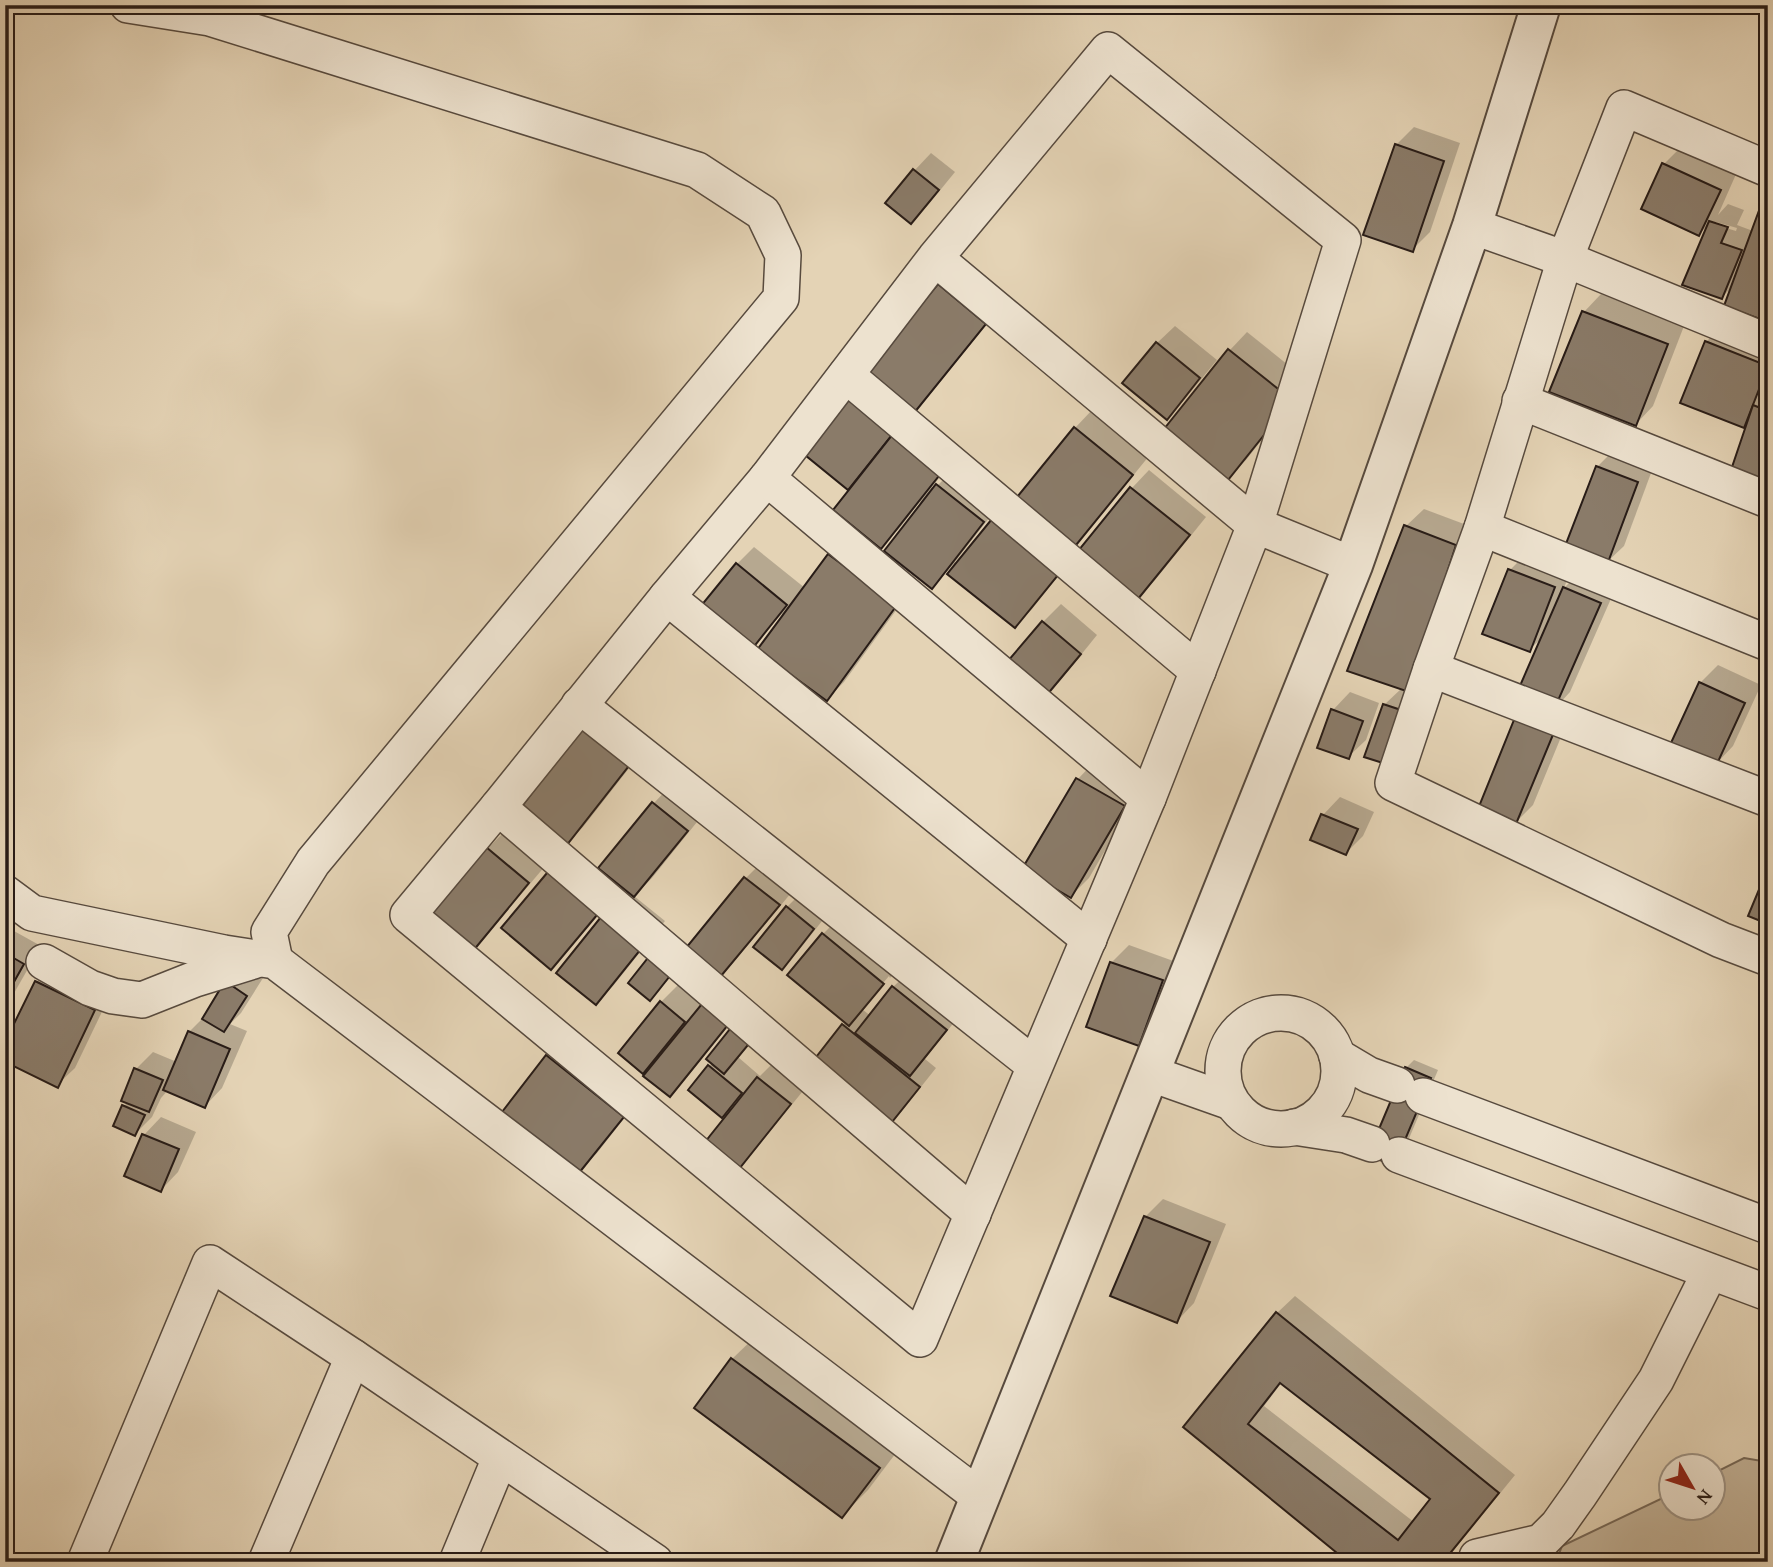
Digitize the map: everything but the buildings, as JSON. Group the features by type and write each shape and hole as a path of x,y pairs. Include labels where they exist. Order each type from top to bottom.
{"street":[{"path":"128,5 210,18 697,170 763,213 783,255 781,298 313,862 269,932 267,960"},
{"path":"954,1562 1353,565 1472,226 1541,5"},
{"path":"1108,50 1343,240 1255,525 1089,939 920,1339 408,915 767,478 935,258 1108,50"},
{"path":"1768,169 1624,108 1565,259 1482,528 1393,783 1721,940 1768,958"},
{"path":"1472,226 1565,259 1768,342"},
{"path":"935,258 1255,525 1353,565"},
{"path":"846,375 1198,671"},
{"path":"1520,401 1768,500"},
{"path":"767,478 1147,798"},
{"path":"1482,528 1768,643"},
{"path":"667,597 1089,939"},
{"path":"1432,669 1768,799"},
{"path":"579,705 1034,1065"},
{"path":"498,807 973,1214"},
{"path":"5,892 32,913 267,960 980,1497"},
{"path":"44,962 90,988 113,996 142,1000 195,979 267,960"},
{"path":"1294,1127 1311,1120 1325,1108 1334,1093 1338,1075 1337,1056 1330,1040 1318,1026 1302,1017 1284,1013 1266,1014 1250,1022 1236,1034 1227,1049 1223,1067 1224,1085 1231,1102 1243,1115 1259,1125 1346,1135 1768,1293"},
{"path":"1337,1056 1369,1075 1768,1226"},
{"path":"1149,1073 1231,1102"},
{"path":"85,1562 210,1263 353,1357 649,1560"},
{"path":"1477,1557 1541,1542 1558,1525 1656,1380 1710,1272"},
{"path":"266,1562 353,1357"},
{"path":"457,1562 500,1458"}],"shaded area":[{"path":"1744,1458 1768,1462 1768,1562 1556,1562 1562,1546 1658,1500 1658,1522 1728,1522 1728,1466"}]}
